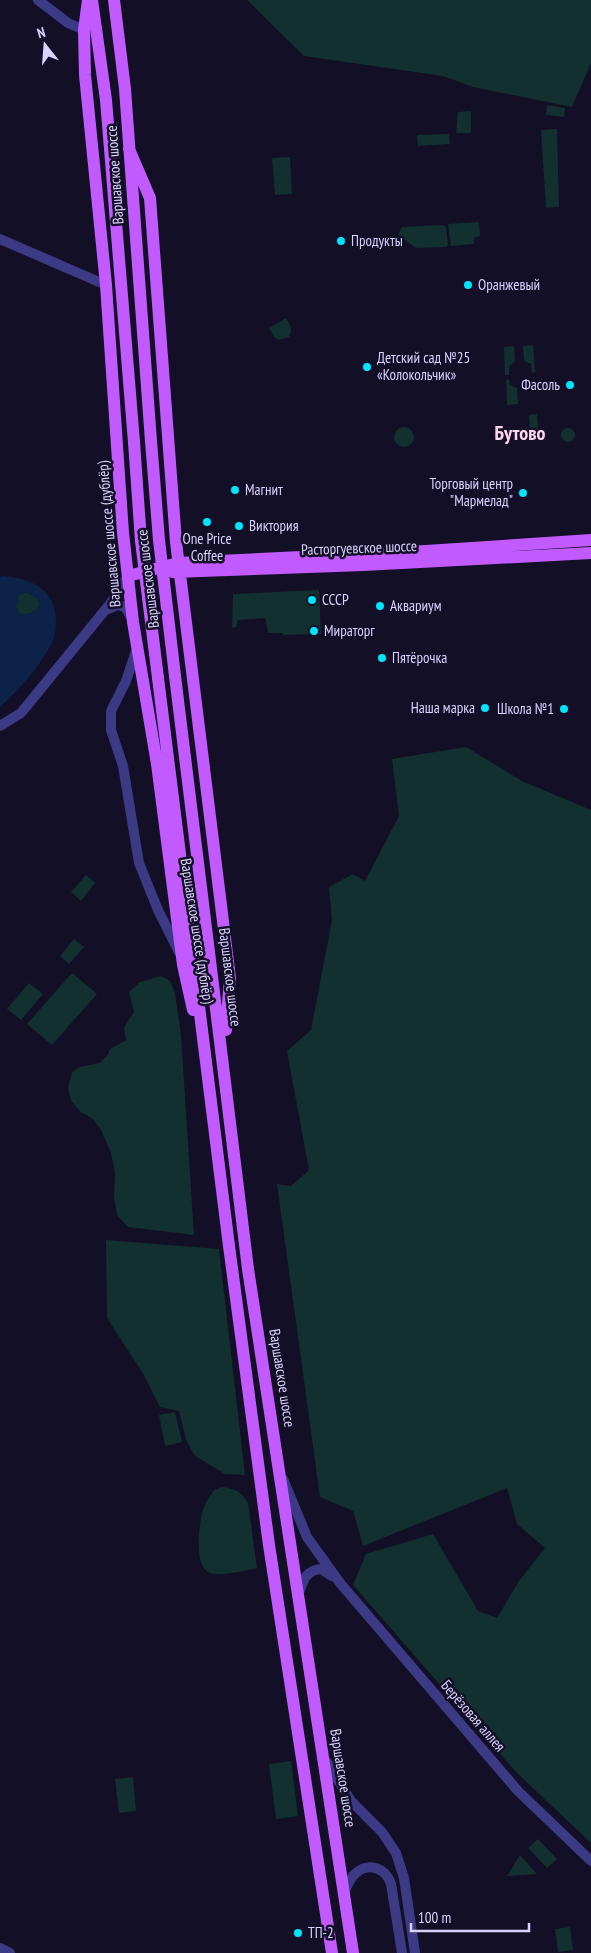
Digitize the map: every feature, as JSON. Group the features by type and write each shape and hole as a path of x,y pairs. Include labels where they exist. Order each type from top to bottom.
{"main road":[{"name":"Варшавское шоссе (дублёр)","path":"88,0 84,30 85,75 106,285 123,533 133,622 157,764 183,965 206,1061"},
{"name":"Варшавское шоссе","path":"92,0 106,100 141,541 269,1545 332,1953"},
{"name":"Варшавское шоссе","path":"114,0 125,88 159,540 175,676 224,1059 248,1270 353,1953"},
{"name":"Варшавское шоссе (дублёр)","path":"129,149 150,198 179,567 230,978 224,1059"},
{"name":"Расторгуевское шоссе","path":"179,567 591,540"},
{"name":"Расторгуевское шоссе","path":"179,567 346,566 591,552"},
{"path":"128,576 179,567"}],"street":[{"path":"38,0 68,23 84,30"},
{"path":"0,238 106,285"},
{"path":"0,726 21,712 105,610 128,576"},
{"path":"105,610 118,604 130,612 133,622"},
{"path":"137,648 126,682 111,711 111,730 124,766 139,862 183,965"},
{"name":"Берёзовая аллея","path":"280,1471 307,1537 340,1583 518,1791 591,1861"},
{"name":"Берёзовая аллея","path":"299,1593 304,1579 310,1572 315,1570 321,1570 340,1583"},
{"path":"324,1756 331,1772 351,1801 382,1832 400,1861 415,1953"},
{"path":"344,1890 356,1873 366,1868 375,1868 388,1875 402,1953"},
{"path":"0,1948 10,1953"}],"green space":[{"path":"247,0 591,0 591,63 572,107 473,87 443,76 304,56"},
{"path":"547,105 565,108 564,117 546,115"},
{"path":"471,111 471,133 456,133 458,112"},
{"path":"557,129 559,207 546,208 541,130"},
{"path":"449,134 450,144 418,146 417,135"},
{"path":"290,157 292,194 275,195 272,158"},
{"path":"479,222 480,236 474,238 474,244 451,246 448,224"},
{"path":"443,225 446,227 448,245 446,247 416,248 398,235 402,227"},
{"path":"286,318 291,332 289,337 278,340 269,328"},
{"path":"533,345 535,372 532,373 531,364 524,361 523,346"},
{"path":"514,346 515,362 509,366 509,375 505,375 504,347"},
{"path":"509,379 510,385 517,388 518,404 507,405 506,380"},
{"path":"537,414 538,429 530,429 529,415"},
{"path":"404,427 411,430 414,437 411,444 404,447 397,444 394,437 397,430"},
{"path":"565,428 571,428 575,435 571,442 565,442 561,438 561,432"},
{"path":"319,590 321,634 283,635 283,633 268,633 265,618 238,620 236,627 232,628 233,594"},
{"path":"27,592 37,598 40,605 32,613 20,614 16,607 19,595"},
{"path":"466,747 522,781 591,810 591,1843 515,1771 353,1585 366,1554 433,1534 478,1611 497,1618 519,1581 545,1548 517,1524 507,1488 363,1546 353,1511 320,1497 277,1184 291,1186 309,1170 287,1051 311,1030 332,920 329,887 353,874 365,881 399,816 392,759"},
{"path":"86,875 95,883 81,901 71,892"},
{"path":"74,939 84,947 69,964 60,956"},
{"path":"72,973 97,994 52,1045 27,1024"},
{"path":"161,976 170,981 175,993 181,1035 194,1235 128,1227 117,1215 114,1197 115,1173 111,1153 101,1130 93,1119 81,1112 71,1101 68,1088 72,1072 80,1067 99,1063 107,1056 110,1049 126,1040 124,1027 134,1012 129,992 140,982"},
{"path":"29,983 43,994 21,1020 7,1009"},
{"path":"106,1240 219,1249 245,1475 225,1474 195,1456 186,1440 179,1411 160,1407 144,1375 107,1318"},
{"path":"175,1412 182,1442 165,1446 159,1415"},
{"path":"222,1487 237,1491 248,1503 257,1568 233,1573 214,1574 205,1569 201,1562 199,1544 203,1510 214,1490"},
{"path":"291,1761 298,1816 276,1819 269,1764"},
{"path":"133,1777 136,1811 119,1813 115,1779"},
{"path":"538,1839 557,1859 547,1868 528,1848"},
{"path":"520,1855 537,1874 507,1876"},
{"path":"570,1927 573,1950 558,1952 555,1929"}],"water":[{"path":"0,577 14,577 33,583 41,588 52,602 56,623 53,640 41,662 0,707","holes":["27,592 37,598 40,605 34,612 20,614 16,607 19,595"]}],"place":[{"name":"Продукты","path":"341,241"},
{"name":"Оранжевый","path":"468,285"},
{"name":"Детский сад №25 «Колокольчик»","path":"367,367"},
{"name":"Фасоль","path":"570,385"},
{"name":"Магнит","path":"235,490"},
{"name":"Торговый центр \"Мармелад\"","path":"523,493"},
{"name":"One Price Coffee","path":"207,522"},
{"name":"Виктория","path":"239,526"},
{"name":"СССР","path":"312,600"},
{"name":"Аквариум","path":"380,606"},
{"name":"Мираторг","path":"314,631"},
{"name":"Пятёрочка","path":"382,658"},
{"name":"Наша марка","path":"485,708"},
{"name":"Школа №1","path":"564,709"},
{"name":"ТП-2","path":"298,1933"}],"district":[{"name":"Бутово","path":"520,433"}]}
